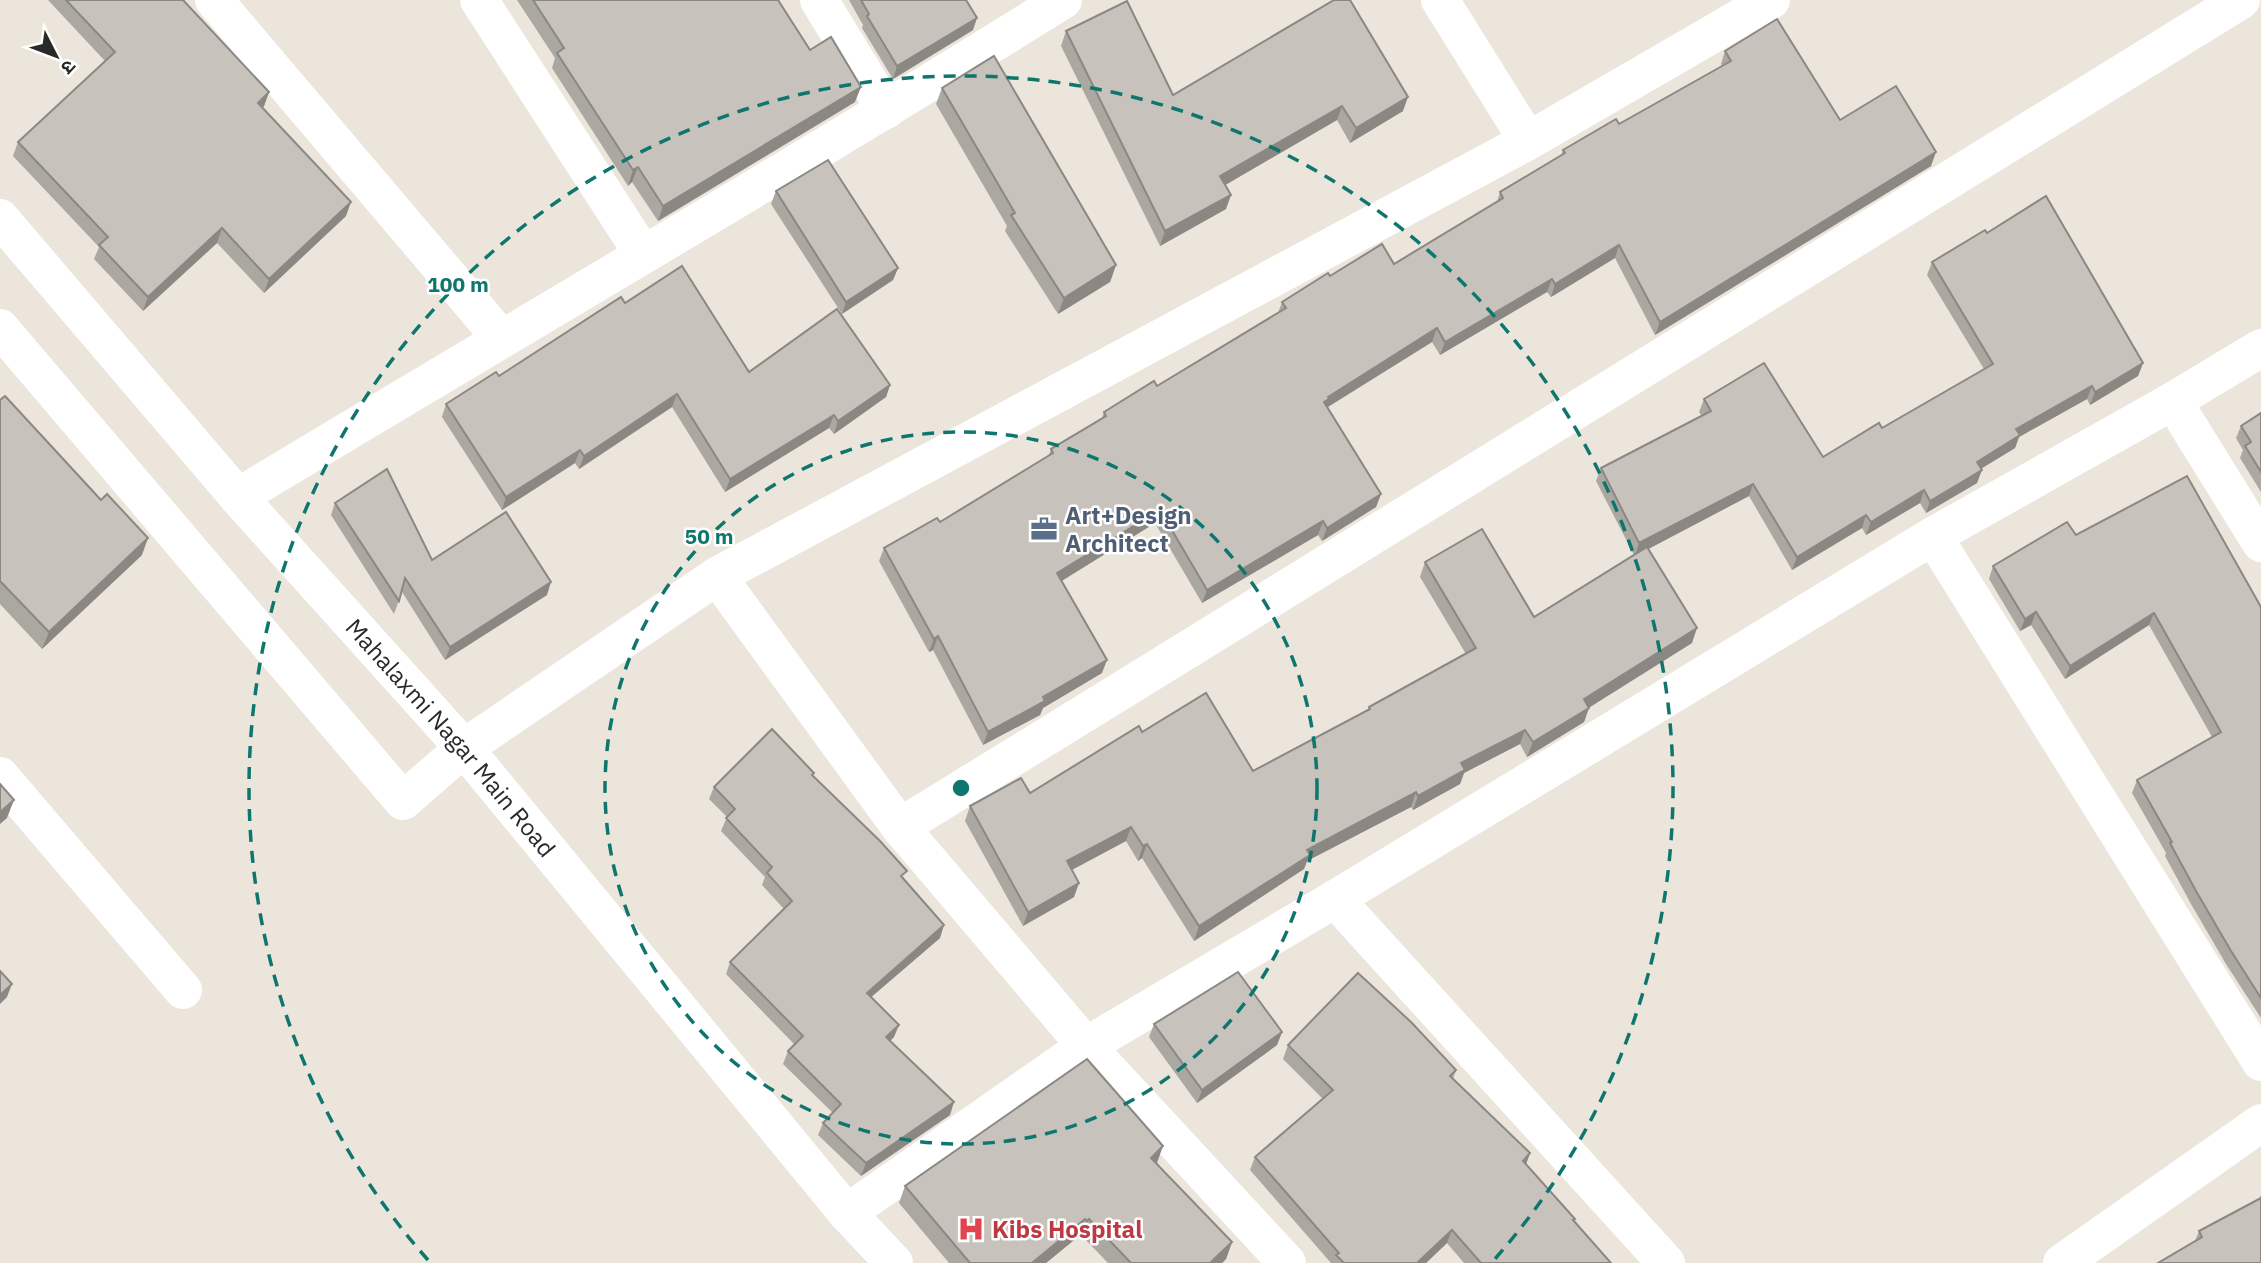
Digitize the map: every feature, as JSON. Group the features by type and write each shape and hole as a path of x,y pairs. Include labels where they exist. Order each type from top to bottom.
{"street":[{"path":"214,0 501,338"},
{"path":"479,0 643,254"},
{"path":"819,0 886,110"},
{"path":"238,497 886,110 1063,0"},
{"path":"1440,0 1528,141"},
{"path":"0,327 403,801 464,748 717,576 1528,141 1771,0"},
{"path":"900,827 2241,0"},
{"path":"2257,0 2261,7"},
{"name":"Mahalaxmi Nagar Main Road","path":"0,218 238,497 464,748 847,1213 894,1263"},
{"path":"847,1213 1086,1046 1335,899 1933,536 2173,401 2261,348"},
{"path":"2173,401 2261,543"},
{"path":"1933,536 2261,1062"},
{"path":"717,576 900,827 1086,1046 1287,1263"},
{"path":"0,776 183,990"},
{"path":"1335,899 1666,1263"},
{"path":"2062,1263 2261,1123"}],"building":[{"path":"66,0 183,0 269,92 258,103 351,202 269,279 222,228 148,297 99,245 108,237 18,142 115,52"},
{"path":"533,0 778,0 810,50 831,37 861,87 663,206 638,167 633,170 557,53 564,48"},
{"path":"861,0 966,0 977,18 897,66 867,16 869,14"},
{"path":"1334,0 1350,0 1408,97 1356,128 1342,106 1220,176 1231,195 1165,231 1066,31 1127,1 1173,95"},
{"path":"1777,19 1840,120 1896,86 1936,152 1660,322 1619,245 1555,284 1552,279 1445,342 1437,328 1324,402 1381,494 1327,528 1323,521 1207,590 1160,510 1057,573 1107,660 1043,697 1045,701 988,732 938,636 934,639 884,548 937,518 940,522 1053,453 1051,449 1106,416 1104,412 1154,381 1157,386 1286,308 1282,302 1328,273 1330,276 1382,244 1394,264 1503,198 1500,192 1565,153 1563,150 1616,119 1619,124 1731,61 1725,51"},
{"path":"994,56 1116,265 1064,298 1011,215 1015,213 942,88"},
{"path":"828,160 898,268 846,302 776,191"},
{"path":"2046,196 2143,363 2095,392 2092,386 2016,429 2020,435 1977,462 1982,470 1930,501 1924,490 1871,522 1866,515 1797,557 1753,484 1639,543 1601,468 1711,411 1704,399 1764,363 1823,457 1879,423 1882,428 1993,364 1932,262 1985,230 1987,233"},
{"path":"682,266 749,372 837,309 890,385 838,421 834,415 730,479 677,394 584,456 580,450 506,497 446,404 496,372 499,376 621,297 625,303"},
{"path":"5,396 101,500 107,494 148,538 49,632 0,581 0,400"},
{"path":"2261,413 2261,472 2245,446 2251,442 2241,426"},
{"path":"387,469 432,560 506,512 551,582 450,647 405,578 399,601 335,503"},
{"path":"2187,476 2261,607 2261,998 2196,891 2137,780 2221,732 2154,613 2070,666 2036,612 2025,619 1993,566 2067,522 2076,535"},
{"path":"1482,529 1534,617 1647,547 1697,628 1584,699 1589,708 1533,742 1525,730 1461,763 1465,770 1418,796 1416,792 1307,850 1310,855 1199,926 1147,844 1143,846 1131,827 1067,861 1079,883 1028,912 970,806 1021,778 1030,793 1139,726 1142,732 1206,693 1253,771 1370,709 1369,707 1476,648 1425,562"},
{"path":"772,729 814,773 812,775 907,871 901,876 944,925 867,993 899,1025 886,1037 954,1102 866,1163 823,1123 841,1104 788,1051 803,1036 730,962 792,901 767,873 772,867 726,818 735,809 714,787"},
{"path":"0,784 14,800 0,812"},
{"path":"0,971 12,984 0,995"},
{"path":"1238,972 1282,1032 1202,1090 1154,1024"},
{"path":"1358,973 1411,1022 1456,1070 1450,1076 1530,1153 1523,1161 1611,1263 1481,1263 1452,1230 1417,1263 1344,1263 1336,1255 1339,1253 1255,1157 1333,1090 1288,1045"},
{"path":"1087,1059 1163,1146 1151,1158 1232,1242 1210,1263 1131,1263 1089,1219 1085,1219 1032,1263 970,1263 905,1186"},
{"path":"2261,1198 2261,1263 2158,1263 2202,1237 2199,1231"}],"place":[{"name":"Art+Design Architect","path":"1044,529"},
{"name":"Kibs Hospital","path":"971,1229"}]}
